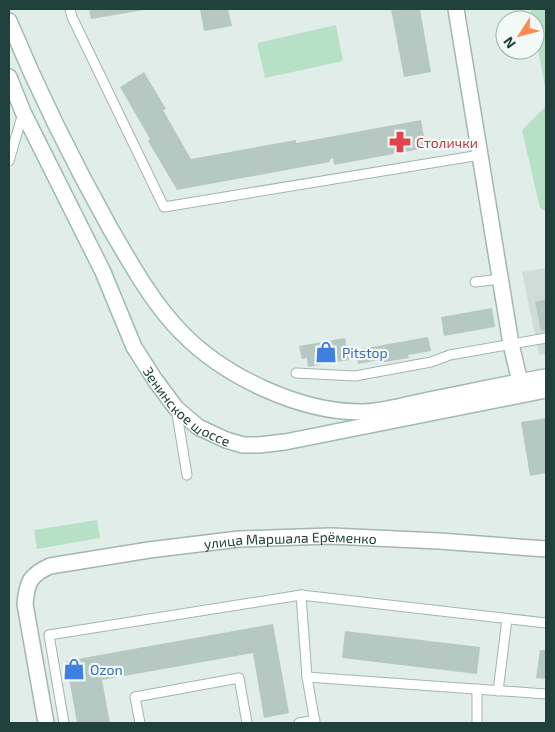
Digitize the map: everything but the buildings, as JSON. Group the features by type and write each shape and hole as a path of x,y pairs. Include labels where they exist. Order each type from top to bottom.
{"main road":[{"path":"456,9 511,344 520,382"},
{"path":"9,21 34,83 76,166 140,276 162,310 182,334 231,372 285,398 329,409 362,412 388,409 546,377"},
{"name":"Зенинское шоссе","path":"9,77 23,112 103,272 134,346 155,380 176,408 198,427 226,440 243,445 258,445 285,442 546,390"},
{"name":"улица Маршала Ерёменко","path":"46,723 25,604 26,590 30,579 38,572 50,566 149,550 239,539 331,536 439,541 546,549"}],"lane":[{"path":"70,9 164,208 480,155"},
{"path":"9,161 23,112"},
{"path":"475,282 500,279"},
{"path":"296,373 355,376 431,362 450,355 546,338"},
{"path":"176,408 187,475"},
{"path":"299,723 315,722 307,677 301,595"},
{"path":"64,723 49,635 301,595 546,623"},
{"path":"498,691 507,619"},
{"path":"307,677 546,694"},
{"path":"140,723 135,697 239,678 247,723"},
{"path":"477,690 477,723"}],"shaded area":[{"path":"546,268 546,354 539,355 522,272"}],"green space":[{"path":"546,9 546,92 540,60 545,60 545,10 530,10"},
{"path":"336,25 343,61 265,78 257,43"},
{"path":"546,106 546,211 540,208 522,130"},
{"path":"97,520 100,538 37,549 34,530"}],"place":[{"name":"Столички","path":"400,142"},
{"name":"Pitstop","path":"326,352"},
{"name":"Ozon","path":"74,669"}]}
